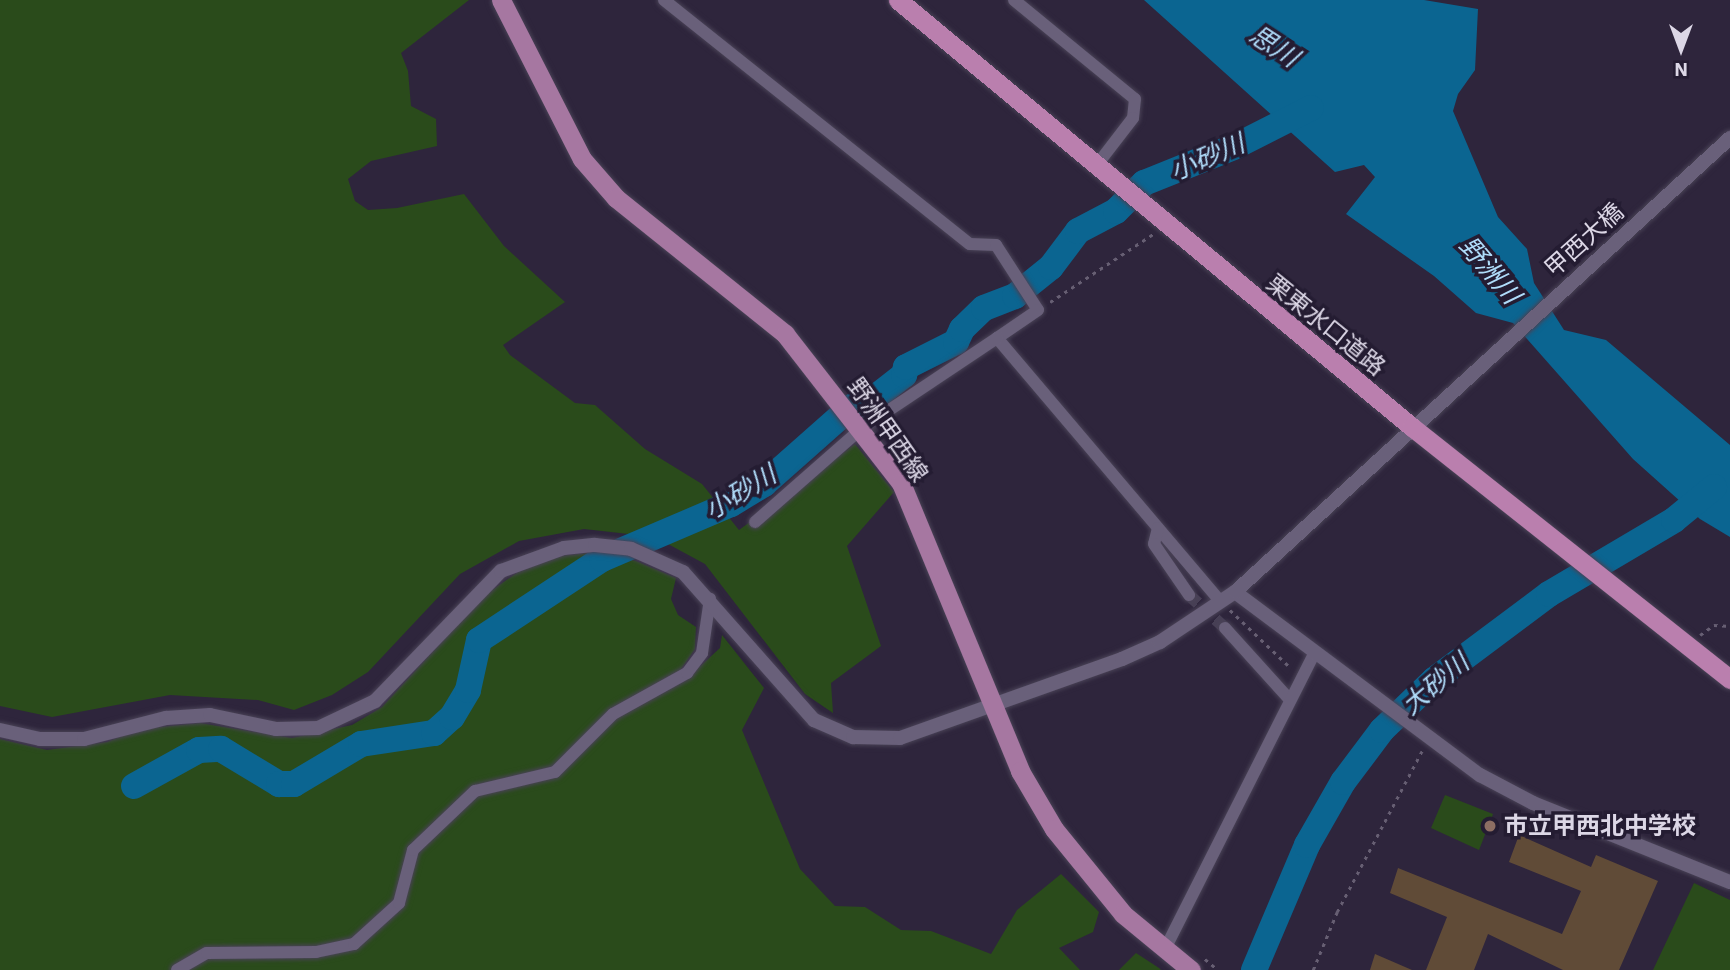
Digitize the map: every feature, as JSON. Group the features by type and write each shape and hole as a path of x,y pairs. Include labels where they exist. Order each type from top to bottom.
{"highway":[{"name":"栗東水口道路","path":"898,0 1121,187 1158,228 1730,679"}],"main road":[{"name":"野洲甲西線","path":"501,0 582,159 616,198 785,334 901,483 1020,771 1054,829 1123,914 1191,970"}],"street":[{"path":"664,0 970,244 996,244 1038,310 997,338 850,416 755,522"},
{"path":"1014,0 1135,99 1136,112 1096,166"},
{"name":"甲西大橋","path":"0,730 61,740 188,716 233,718 290,730 330,724 375,701 501,571 565,548 594,545 654,556 683,572 710,599 797,705 834,731 871,741 900,738 1122,659 1160,642 1235,593 1437,404 1730,138"},
{"path":"997,338 1221,602"},
{"path":"1158,528 1154,544 1189,595"},
{"path":"1235,593 1432,735 1480,775 1533,803 1730,882"},
{"path":"177,970 207,953 316,952 354,944 399,903 413,850 475,791 555,772 613,714 687,673 702,653 710,599"},
{"path":"1225,628 1290,700"},
{"path":"1165,949 1315,652"}],"path":[{"path":"1038,310 1158,228"},
{"path":"1221,602 1301,678"},
{"path":"1686,645 1714,625 1730,626"},
{"path":"1313,970 1337,912 1432,735"}],"green space":[{"path":"0,0 469,0 401,53 408,71 411,106 436,119 437,146 371,161 348,179 355,201 368,210 397,208 464,194 504,246 565,302 503,345 510,355 575,403 595,405 645,449 702,484 739,530 855,444 894,492 847,546 881,646 831,683 833,713 805,694 705,564 655,537 584,529 519,541 460,574 368,672 332,695 294,710 258,700 170,695 52,717 0,706"},
{"path":"598,552 636,561 676,578 671,599 678,615 696,627 695,649 670,685 695,671 720,648 722,635 764,688 742,730 800,869 835,906 865,907 901,930 931,931 991,954 1017,910 1061,874 1099,912 1093,932 1059,948 1080,970 0,970 0,739 47,750 107,742 140,729 200,723 292,738 352,725 382,707 485,595 518,572 559,556"},
{"path":"1445,795 1493,814 1479,850 1431,828"},
{"path":"1694,883 1730,900 1730,970 1653,970"},
{"path":"1136,953 1159,968 1161,970 1119,970"}],"water":[{"path":"1144,0 1424,0 1478,9 1475,70 1458,94 1453,111 1498,217 1527,249 1534,283 1564,330 1606,340 1730,445 1730,537 1700,519 1633,459 1513,323 1476,313 1434,276 1346,214 1375,177 1364,165 1335,172"}],"building":[{"path":"1519,835 1591,867 1596,855 1658,881 1619,970 1563,970 1488,934 1474,970 1426,970 1447,917 1390,893 1398,868 1562,934 1581,891 1509,862"},
{"path":"1375,954 1412,970 1370,970"}],"waterway":[{"name":"小砂川","path":"134,786 199,750 221,749 279,784 294,784 361,744 434,733 452,717 468,690 479,640 602,559 731,504 764,484 851,407 872,400 904,375 906,367 956,342 962,329 984,308 1015,296 1051,267 1078,231 1116,211 1144,183 1236,146 1311,108"},
{"name":"大砂川","path":"1254,970 1307,845 1343,782 1382,730 1434,680 1549,594 1674,520 1714,487"}],"tunnel":[{"path":"1189,595 1225,628"}],"place":[{"name":"市立甲西北中学校","path":"1490,826"}],"water label":[{"name":"思川","path":"1274,46"},
{"name":"野洲川","path":"1490,270"}]}
